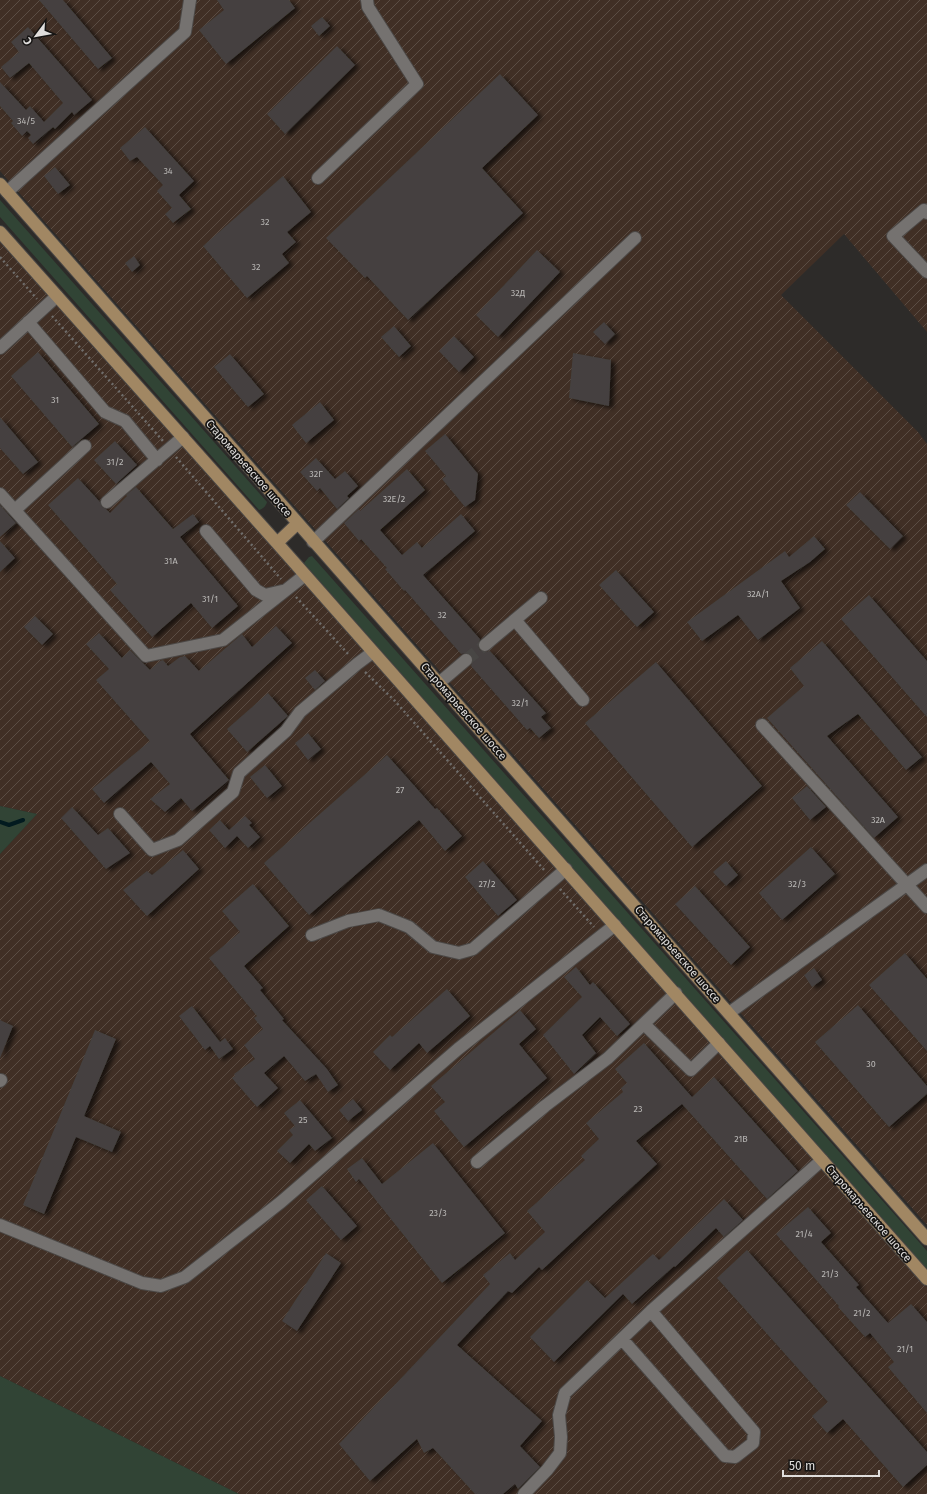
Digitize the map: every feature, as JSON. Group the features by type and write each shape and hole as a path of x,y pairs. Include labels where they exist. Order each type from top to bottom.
{"main road":[{"name":"Старомарьевское шоссе","path":"4,188 297,524 439,683 927,1239"},
{"name":"Старомарьевское шоссе","path":"0,232 676,993 927,1279"},
{"path":"277,543 297,524"}],"lane":[{"path":"4,188 185,32 190,0"},
{"path":"318,178 417,84 368,7 367,0"},
{"path":"927,213 924,210 893,236 927,272"},
{"path":"313,542 635,238"},
{"path":"0,348 57,296"},
{"path":"28,322 105,412 125,421 157,460"},
{"path":"107,502 183,437"},
{"path":"15,510 85,446"},
{"path":"0,494 146,656 223,640 305,576"},
{"path":"206,531 256,590 265,595 289,589"},
{"path":"485,645 541,598"},
{"path":"515,620 583,700"},
{"path":"120,814 152,850 178,840 233,792 239,773 286,731 300,712 373,652"},
{"path":"439,683 466,660"},
{"path":"762,725 927,908"},
{"path":"312,935 348,921 379,915 409,928 433,947 459,953 473,949 566,869"},
{"path":"729,1013 927,870"},
{"path":"0,1225 142,1283 161,1286 185,1277 281,1202 458,1049 615,925"},
{"path":"477,1162 544,1106 608,1058 676,993"},
{"path":"644,1024 691,1070 719,1043"},
{"path":"524,1494 547,1470 560,1453 561,1437 559,1415 565,1393 651,1311 822,1160"},
{"path":"622,1339 725,1456 735,1457 753,1442 754,1432 651,1311"}],"path":[{"path":"0,257 170,449 289,589 357,664 400,706 602,936"}],"shaded area":[{"path":"0,0 927,0 927,332 844,234 781,295 918,432 927,444 927,1225 0,171"},
{"path":"0,237 927,1287 927,1494 239,1494 0,1376 0,854 37,814 0,806"}],"green space":[{"path":"0,200 267,502 263,508 259,510 0,217"},
{"path":"312,556 927,1251 927,1269 304,563 309,557"},
{"path":"0,806 37,814 0,854"},
{"path":"0,1376 239,1494 0,1494"}],"building":[{"path":"39,0 63,0 112,58 98,69"},
{"path":"217,0 289,0 295,8 226,64 199,30 224,10"},
{"path":"322,17 330,26 319,36 311,26"},
{"path":"28,27 92,100 74,115 72,112 55,129 53,127 33,144 28,138 31,135 27,131 22,136 11,123 13,121 0,106 0,82 26,110 30,106 44,122 63,103 29,63 10,78 1,67 19,52 11,42"},
{"path":"337,46 355,65 285,134 267,114"},
{"path":"500,74 538,115 482,168 523,213 408,320 367,276 365,278 326,238"},
{"path":"145,127 194,181 179,195 191,209 173,223 165,214 172,208 157,191 163,185 137,157 130,161 120,148"},
{"path":"55,167 70,185 58,194 44,176"},
{"path":"283,176 311,212 287,232 296,242 282,254 289,263 247,298 203,246"},
{"path":"537,250 560,272 498,337 476,315"},
{"path":"134,256 140,265 132,272 125,263"},
{"path":"604,322 615,334 605,344 593,332"},
{"path":"394,326 411,346 399,357 381,337"},
{"path":"454,336 474,357 459,372 439,351"},
{"path":"38,352 99,424 72,447 11,376"},
{"path":"573,353 611,360 609,406 569,398"},
{"path":"230,354 264,394 248,407 214,367"},
{"path":"320,402 334,420 306,443 292,425"},
{"path":"0,417 38,462 23,474 0,448"},
{"path":"445,434 478,474 475,500 465,507 442,479 446,476 425,451"},
{"path":"115,441 137,465 116,484 94,460"},
{"path":"316,458 335,479 345,471 358,486 347,496 349,498 337,509 320,488 317,491 300,472"},
{"path":"407,469 425,490 380,530 402,555 417,542 422,548 461,514 475,531 423,575 480,639 478,646 480,650 486,652 490,651 546,713 541,717 551,728 539,738 530,728 527,730 471,666 473,659 471,655 465,653 461,654 385,569 387,568 361,539 359,541 344,523 359,509 360,511"},
{"path":"78,478 100,502 102,507 110,513 127,496 126,495 136,487 173,529 193,514 199,522 180,537 238,606 212,628 191,603 152,637 110,590 117,584 48,505"},
{"path":"860,492 903,536 890,549 846,505"},
{"path":"0,505 16,523 0,537"},
{"path":"814,536 825,549 810,562 781,581 800,608 758,640 738,615 702,641 687,622 785,551 789,557"},
{"path":"0,541 15,558 0,572"},
{"path":"616,570 654,612 637,627 599,585"},
{"path":"869,595 927,661 927,717 841,619"},
{"path":"35,616 53,634 42,645 24,627"},
{"path":"276,626 292,643 190,734 229,780 192,811 181,798 165,812 150,799 170,784 151,762 104,803 92,789 150,741 96,680 109,669 86,644 99,633 122,658 130,650 150,670 160,661 163,660 168,666 180,657 185,656 199,671 242,634 252,647"},
{"path":"822,641 922,757 906,770 858,714 827,736 898,817 874,838 767,718 804,686 790,668"},
{"path":"656,662 762,786 692,847 585,723"},
{"path":"315,670 325,681 315,690 305,678"},
{"path":"268,693 288,716 247,752 227,729"},
{"path":"308,733 321,749 308,760 295,743"},
{"path":"387,755 435,809 437,808 462,836 445,851 419,820 309,915 264,863"},
{"path":"265,765 282,786 267,798 250,777"},
{"path":"807,786 826,807 810,820 792,798"},
{"path":"72,807 98,835 108,828 130,853 106,869 61,818"},
{"path":"245,816 252,823 249,825 260,837 248,848 237,836 225,848 209,830 220,820 229,830"},
{"path":"811,847 835,874 782,920 759,893"},
{"path":"183,850 199,869 147,916 123,890 147,871 152,875"},
{"path":"483,861 517,900 498,916 465,877"},
{"path":"726,861 738,875 726,886 713,872"},
{"path":"253,884 289,926 244,966 263,988 260,990 284,1019 282,1020 327,1069 338,1085 328,1092 316,1074 305,1081 284,1056 264,1073 278,1088 257,1107 232,1078 235,1076 234,1074 255,1059 244,1045 263,1029 254,1018 257,1016 209,958 240,932 222,911"},
{"path":"695,886 750,947 731,965 675,904"},
{"path":"905,953 927,979 927,1051 869,985"},
{"path":"576,967 590,985 593,982 630,1024 617,1036 600,1017 582,1035 596,1053 574,1074 543,1035 582,997 564,977"},
{"path":"814,968 822,980 812,987 804,975"},
{"path":"447,989 470,1016 427,1053 419,1043 390,1070 373,1052 390,1035 392,1037"},
{"path":"858,1005 927,1086 927,1094 889,1127 815,1042"},
{"path":"192,1006 220,1042 225,1038 233,1049 219,1059 210,1046 205,1050 179,1016"},
{"path":"520,1010 536,1029 519,1044 547,1078 464,1147 434,1111 445,1102 431,1086"},
{"path":"0,1020 13,1026 0,1058"},
{"path":"95,1030 116,1039 84,1116 121,1132 112,1152 76,1137 44,1214 23,1205"},
{"path":"644,1043 692,1097 714,1077 798,1171 767,1199 682,1104 636,1141 657,1164 542,1270 539,1267 512,1293 508,1291 457,1345 542,1421 520,1446 540,1467 518,1489 515,1484 503,1494 475,1494 433,1448 424,1453 417,1439 370,1481 339,1444 490,1284 483,1275 510,1253 515,1260 545,1232 527,1211 585,1160 581,1156 599,1139 586,1123 623,1092 621,1088 627,1083 615,1069"},
{"path":"353,1099 362,1110 348,1121 339,1110"},
{"path":"300,1100 332,1138 315,1151 309,1144 290,1163 277,1151 293,1135 289,1130 295,1126 284,1113"},
{"path":"433,1143 505,1233 442,1283 359,1179 356,1182 347,1169 362,1158 382,1184"},
{"path":"322,1186 357,1226 341,1240 306,1200"},
{"path":"724,1199 743,1220 724,1237 716,1228 675,1267 674,1266 632,1304 623,1294 554,1362 530,1337 587,1280 605,1298 653,1254 659,1260"},
{"path":"808,1207 831,1233 821,1242 859,1285 856,1287 888,1323 911,1304 927,1322 927,1413 888,1367 894,1362 870,1333 865,1337 776,1234"},
{"path":"747,1250 927,1452 927,1465 903,1487 843,1419 827,1433 812,1416 828,1402 717,1278"},
{"path":"326,1253 341,1263 297,1331 282,1321"}],"waterway":[{"path":"0,822 9,825 23,820"}],"tunnel":[{"path":"466,660 485,645"}]}
